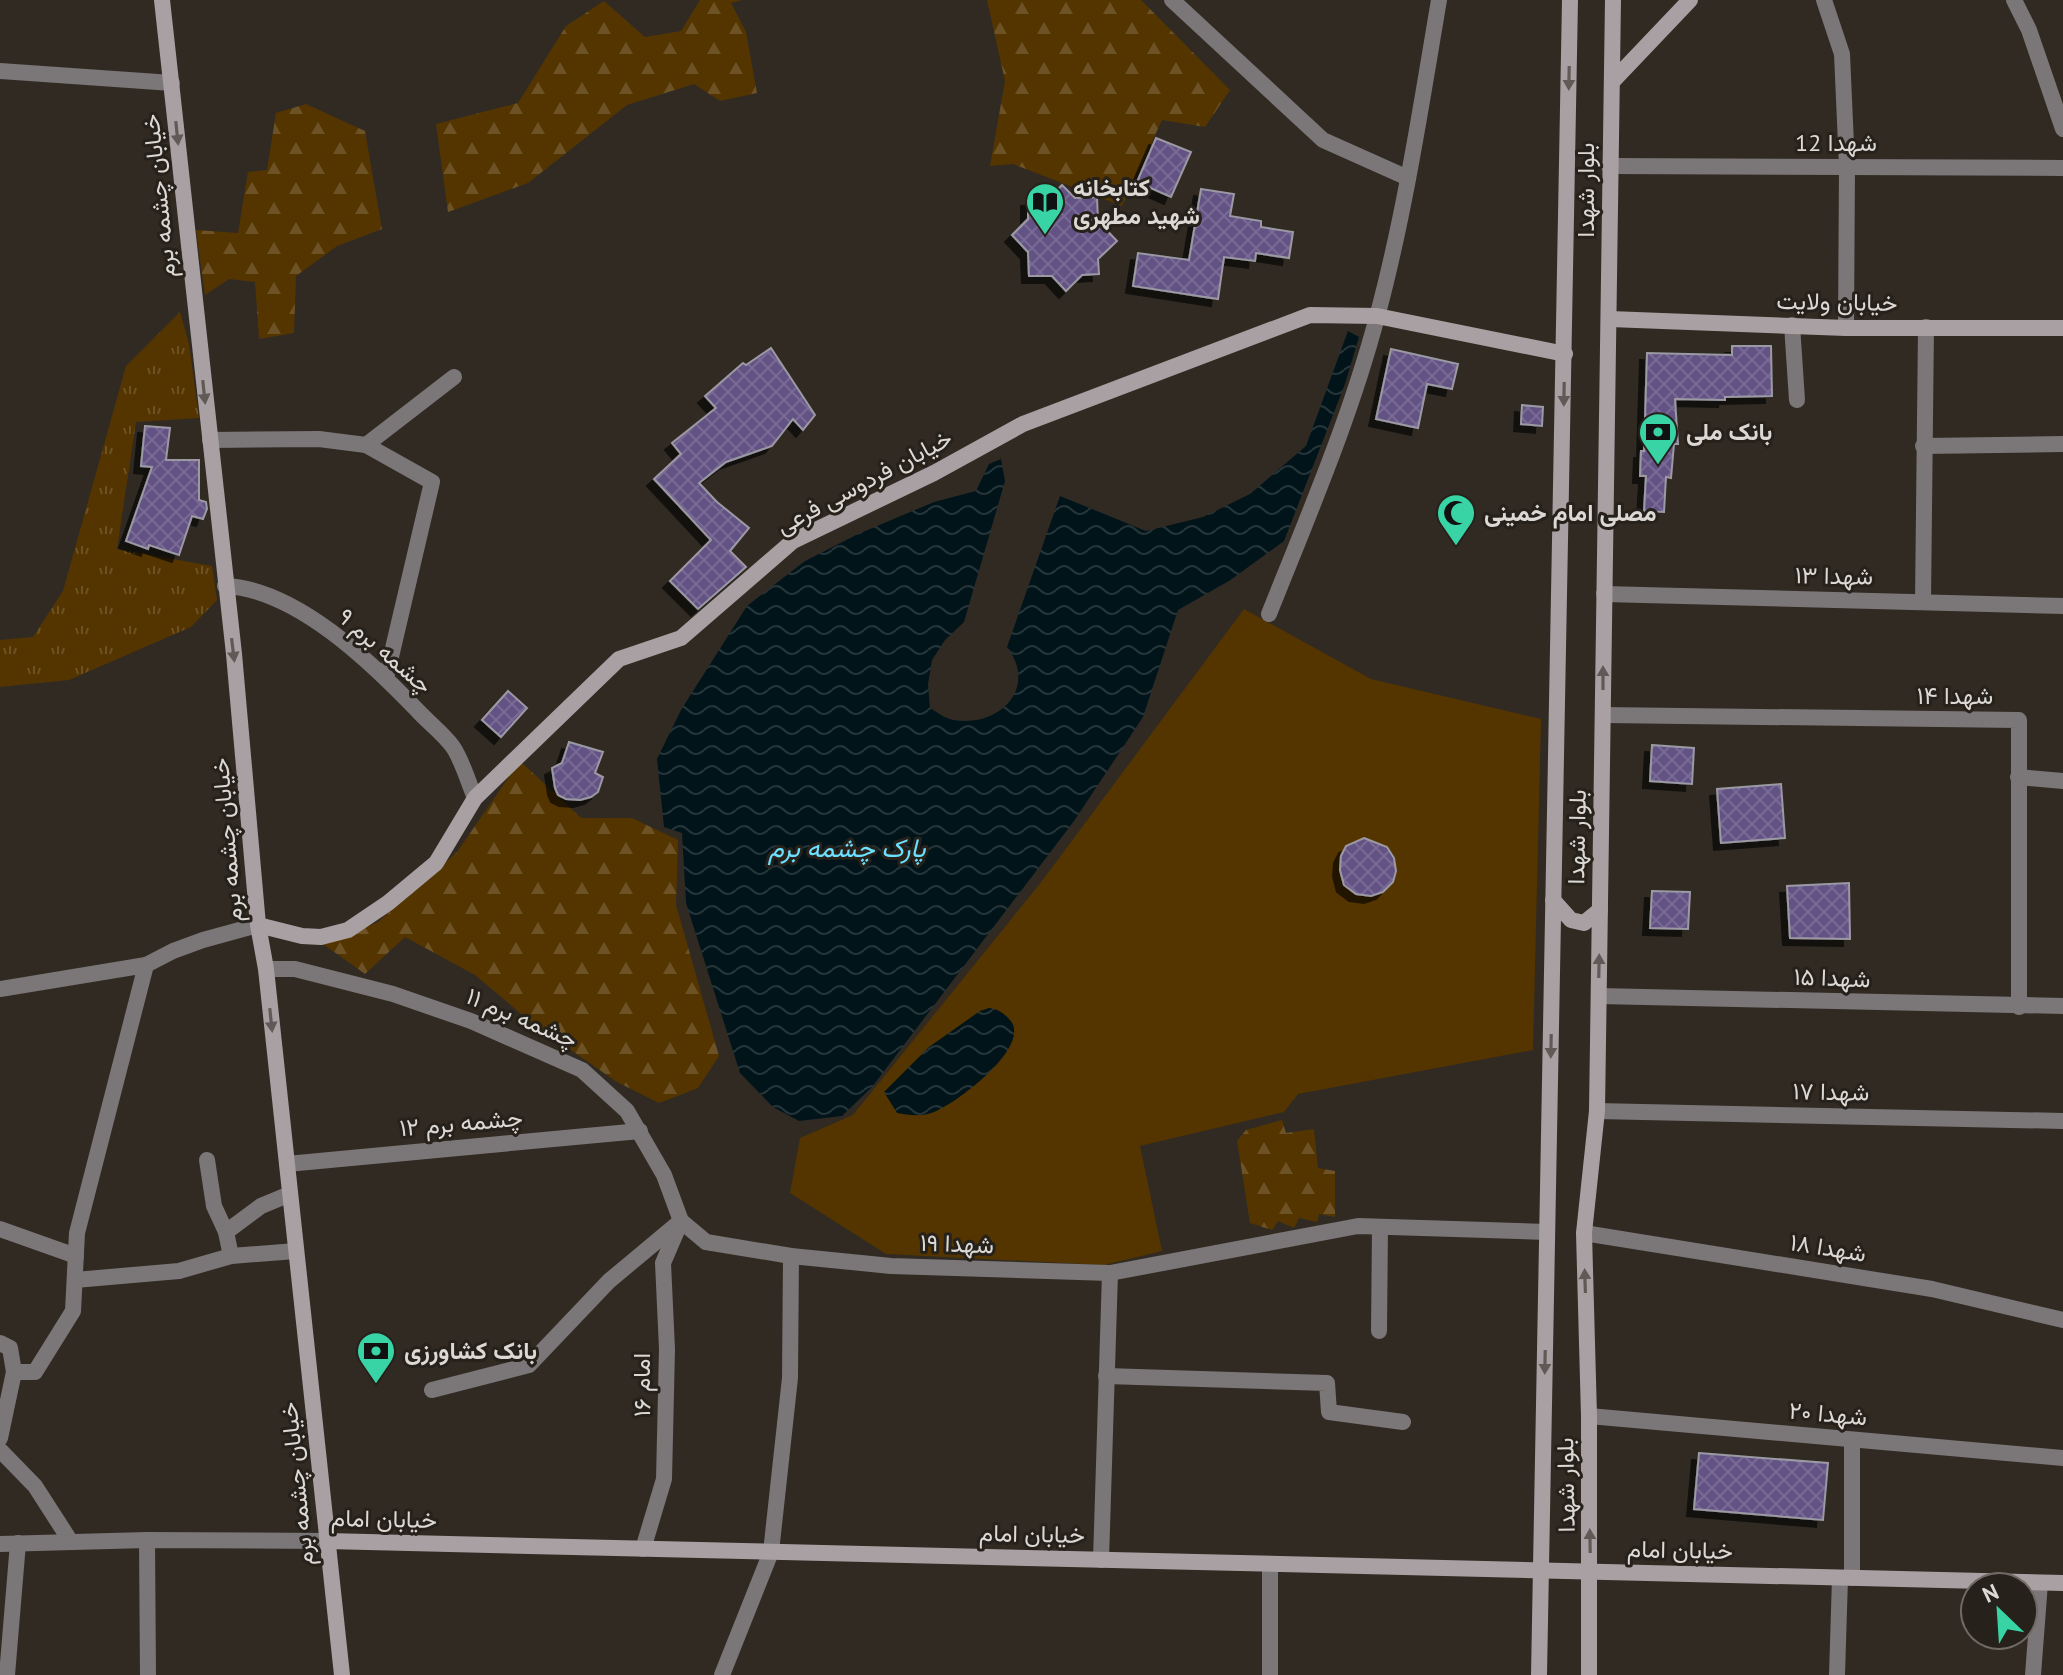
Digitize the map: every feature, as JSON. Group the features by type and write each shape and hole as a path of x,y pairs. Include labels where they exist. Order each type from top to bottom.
{"main road":[{"name":"خیابان چشمه برم","path":"162,0 234,654 258,925 266,969 342,1675"},
{"name":"بلوار شهدا","path":"1539,1675 1570,0"},
{"name":"بلوار شهدا","path":"1589,1675 1591,1572 1584,1233 1597,1111 1613,0"},
{"path":"1612,82 1690,0"},
{"name":"خیابان فردوسی فرعی","path":"258,925 302,936 321,937 348,930 388,903 436,863 475,798 619,659 681,638 793,541 934,473 1023,424 1310,315 1377,316 1565,354"},
{"name":"خیابان ولایت","path":"1610,319 1846,328 2063,328"},
{"path":"1553,900 1571,920 1584,923 1600,910"},
{"name":"خیابان امام","path":"327,1541 2063,1583"}],"street":[{"path":"1172,0 1323,140 1408,178"},
{"path":"1269,614 1339,441 1377,316 1408,178 1439,0"},
{"path":"1824,0 1842,54 1847,167 1846,328"},
{"path":"2014,0 2029,30 2063,129"},
{"path":"0,71 172,83"},
{"name":"شهدا 12","path":"1609,166 2063,168"},
{"path":"1792,325 1797,400"},
{"path":"1923,602 1926,327"},
{"path":"366,445 454,377"},
{"path":"210,440 319,439 366,445 432,482 386,678"},
{"path":"1923,446 2063,444"},
{"name":"چشمه برم ۹","path":"225,586 245,587 290,606 327,630 386,678 452,746 475,798"},
{"name":"شهدا ۱۳","path":"1604,594 2063,606"},
{"name":"شهدا ۱۴","path":"1603,715 2019,720 2019,1007"},
{"path":"2018,777 2063,781"},
{"path":"0,989 146,965 203,940 258,925"},
{"path":"14,1372 35,1372 73,1311 77,1233 146,965"},
{"name":"چشمه برم ۱۱","path":"266,969 295,969 342,979 445,1012 582,1070 627,1111 664,1175 681,1221"},
{"name":"شهدا ۱۵","path":"1599,996 2063,1006"},
{"name":"شهدا ۱۷","path":"1597,1111 2063,1121"},
{"name":"چشمه برم ۱۲","path":"287,1164 640,1131"},
{"path":"207,1160 214,1206 226,1232 231,1256"},
{"path":"226,1232 261,1206 290,1194"},
{"path":"432,1390 529,1365 609,1281 681,1221"},
{"name":"شهدا ۱۹","path":"681,1221 706,1242 791,1256 891,1266 1110,1273 1358,1226 1547,1232"},
{"name":"امام ۱۶","path":"643,1549 664,1479 667,1349 663,1263 681,1221"},
{"path":"1379,1331 1380,1227"},
{"path":"0,1229 76,1256"},
{"name":"شهدا ۱۸","path":"1584,1233 1932,1289 2063,1320"},
{"path":"75,1280 179,1271 231,1256 296,1251"},
{"path":"722,1675 771,1552 790,1378 791,1256"},
{"path":"1101,1560 1110,1273"},
{"path":"0,1343 10,1348 14,1372 0,1438"},
{"path":"1106,1376 1327,1383 1329,1412 1403,1422"},
{"name":"شهدا ۲۰","path":"1589,1416 2063,1458"},
{"path":"1837,1675 1846,1578 1852,1440"},
{"path":"0,1450 35,1486 71,1542"},
{"path":"147,1540 148,1675"},
{"name":"خیابان امام","path":"0,1544 147,1540 327,1541"},
{"path":"7,1675 18,1543"},
{"path":"1270,1564 1270,1675"},
{"path":"2033,1675 2040,1583"}],"green space":[{"path":"700,0 742,0 731,3 746,32 757,93 720,101 694,84 627,105 528,183 448,212 436,124 518,103 566,26 604,1 645,37 681,31"},
{"path":"987,0 1141,0 1230,90 1205,127 1162,120 1122,206 1013,164 990,166 1005,81"},
{"path":"306,104 365,131 382,229 337,246 296,276 294,333 259,339 255,282 229,279 205,295 196,230 238,233 248,172 267,170 276,113"},
{"path":"180,312 189,344 199,418 136,422 117,549 212,566 217,600 191,627 69,680 0,687 0,640 33,637 63,591 126,366"},
{"path":"1244,609 1371,679 1541,719 1533,1050 1298,1094 1284,1112 1140,1146 1162,1251 1104,1265 886,1254 790,1193 800,1138 853,1115 1042,881"},
{"path":"520,761 581,818 632,818 678,840 676,905 719,1056 698,1088 659,1103 617,1082 533,1024 475,975 405,937 365,974 323,944 378,922 457,852"},
{"path":"1282,1120 1286,1133 1314,1129 1318,1168 1335,1171 1335,1217 1319,1214 1317,1222 1299,1218 1294,1228 1278,1221 1272,1230 1250,1223 1237,1141 1246,1130"}],"water":[{"name":"پارک چشمه برم","path":"1348,331 1359,337 1345,384 1284,541 1229,581 1178,610 1143,717 1074,821 872,1087 842,1116 799,1121 773,1107 740,1073 686,903 682,833 664,827 657,759 681,710 747,606 805,561 858,534 934,502 976,491 989,464 1001,459 1005,481 964,622 945,640 932,660 928,684 930,708 941,715 953,720 985,718 1009,702 1016,691 1016,663 1007,647 1060,496 1146,531 1203,517 1250,494 1306,446"},
{"path":"989,1008 1005,1015 1014,1031 1011,1044 989,1073 958,1098 934,1112 925,1115 897,1113 884,1092 929,1047"}],"building":[{"path":"1156,138 1191,152 1171,197 1137,182"},
{"path":"1062,185 1075,198 1097,197 1098,221 1117,241 1098,259 1099,274 1082,275 1066,291 1052,276 1029,276 1028,252 1012,235 1028,219 1028,199 1049,198"},
{"path":"1201,189 1234,194 1230,216 1261,221 1261,227 1293,232 1289,258 1256,253 1255,261 1224,257 1218,299 1133,286 1138,253 1189,260"},
{"path":"1732,346 1771,346 1772,396 1725,397 1725,400 1675,399 1678,444 1674,444 1671,478 1666,477 1664,512 1644,511 1646,476 1640,476 1641,451 1644,451 1647,353 1732,355"},
{"path":"771,348 815,415 803,430 793,419 772,446 726,462 699,483 749,528 730,551 746,567 698,609 670,581 711,540 654,479 681,454 672,443 716,408 705,396 743,363 746,365"},
{"path":"1391,349 1458,364 1452,389 1427,384 1418,428 1376,419"},
{"path":"1522,405 1543,407 1542,426 1521,424"},
{"path":"145,426 170,428 166,460 199,460 199,500 206,502 207,509 203,519 192,516 179,555 126,541 152,467 141,466"},
{"path":"508,691 527,708 501,737 482,720"},
{"path":"569,742 603,752 595,773 603,777 598,792 591,797 566,799 558,795 555,788 552,768 562,763"},
{"path":"1652,745 1694,748 1692,784 1650,781"},
{"path":"1781,784 1785,838 1721,843 1717,789"},
{"path":"1364,838 1387,847 1394,858 1396,871 1393,882 1383,892 1371,896 1356,894 1344,885 1340,870 1341,856 1346,846"},
{"path":"1849,883 1850,939 1790,938 1787,886"},
{"path":"1652,891 1690,892 1688,929 1650,928"},
{"path":"1699,1453 1828,1463 1823,1520 1694,1509"}],"place":[{"name":"کتابخانه شهید مطهری","path":"1045,236"},
{"name":"بانک ملی","path":"1658,466"},
{"name":"مصلی امام خمینی","path":"1456,547"},
{"name":"بانک کشاورزی","path":"376,1385"}]}
